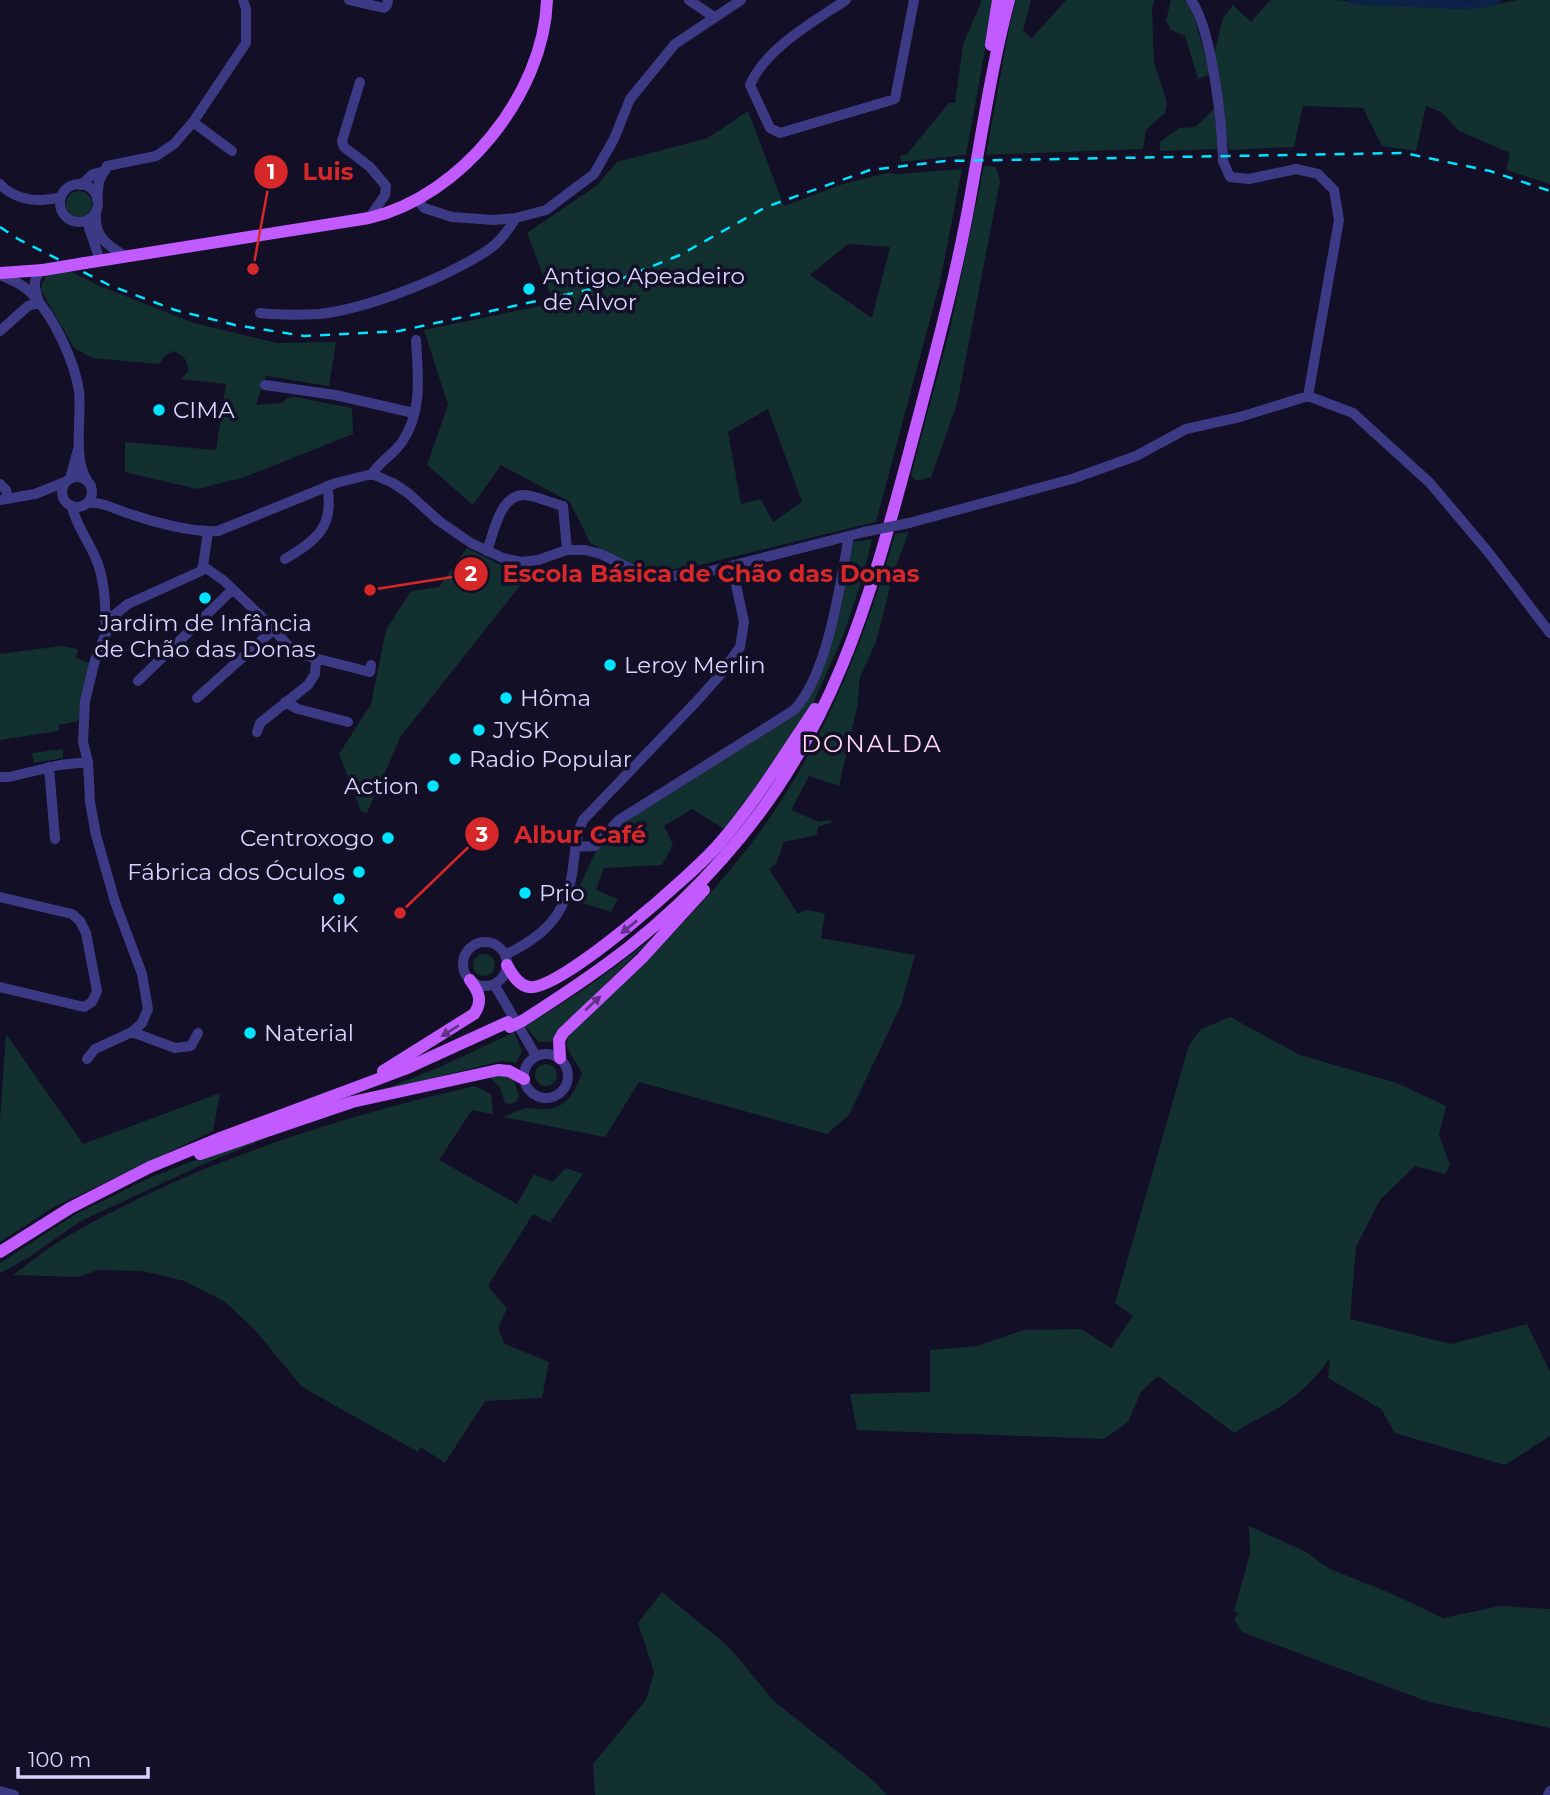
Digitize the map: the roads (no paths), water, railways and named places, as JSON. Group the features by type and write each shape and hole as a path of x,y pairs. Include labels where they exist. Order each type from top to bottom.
{"main road":[{"path":"0,274 18,278 43,270 100,260 369,218 389,213 418,199 464,166 509,113 536,60 547,0"},
{"path":"515,1022 619,951 689,888 720,855 761,801 815,709 858,607 932,339 962,206 999,0"},
{"path":"560,1058 559,1040 563,1033 672,926 743,842 795,768 834,688 875,578 951,294 1009,0"},
{"path":"150,1169 220,1138 405,1069 515,1022 613,961 699,885 750,826 793,764 834,688"},
{"path":"506,960 519,982 529,987 537,987 572,967 626,929 717,847 740,819 815,709"},
{"path":"0,1252 70,1208 111,1187 255,1119 347,1085 397,1063 474,1014 480,998 470,980"},
{"path":"150,1169 352,1102 397,1091 498,1070 509,1070 524,1079"}],"street":[{"path":"85,263 97,239 94,225 99,181 107,166 156,156 174,144 193,122 246,43 246,9 243,0"},
{"path":"349,0 384,8 388,0"},
{"path":"689,0 714,17"},
{"path":"418,199 424,208 452,217 494,220 516,218 546,210 594,174 614,139 630,99 675,44 741,0"},
{"path":"846,0 801,30 756,70 750,85 770,128 780,133 895,99 914,0"},
{"path":"1191,0 1198,11 1210,54 1223,161 1230,177 1249,179 1296,169 1318,174 1334,190 1339,220 1308,396"},
{"path":"360,82 342,141 344,147 370,167 386,186 385,195 369,218"},
{"path":"193,122 232,151"},
{"path":"66,218 61,209 61,197 67,188 81,184 93,174 105,171"},
{"path":"0,184 6,191 18,196 45,201 59,209 66,218 89,228 104,250 100,260"},
{"path":"80,222 89,219 97,205 92,190 81,184"},
{"path":"45,201 61,197"},
{"path":"260,313 321,313 370,302 407,289 488,250 506,233 516,218"},
{"path":"97,239 125,256"},
{"path":"35,291 34,282 43,270"},
{"path":"18,278 26,277 39,302"},
{"path":"18,278 39,302 60,337 74,371 79,392 81,466 92,494 76,504"},
{"path":"0,331 28,306 39,302"},
{"path":"372,474 378,465 401,445 409,431 418,393 416,340"},
{"path":"265,385 335,395 414,413"},
{"path":"35,494 76,504 94,502 132,515 208,532 218,531 327,486 372,474 408,493 458,536 487,551 521,562 538,560 567,550 585,550 601,554 643,575 666,578 732,566 909,523 1072,479 1136,456 1186,429 1240,417 1308,396 1353,413 1430,483 1489,553 1550,633"},
{"path":"80,442 68,480 61,492 76,504 80,530 97,562 104,586 106,629"},
{"path":"0,484 6,490 4,500 35,494 77,477 89,484 116,509"},
{"path":"285,559 310,544 327,520 330,500 327,486"},
{"path":"487,551 506,502 513,497 526,495 563,506 567,550"},
{"path":"87,1059 95,1049 132,1032 142,1023 148,1009 142,974 115,902 96,835 90,803 88,762 83,742 85,701 95,660 113,616 128,604 201,571 208,532"},
{"path":"575,847 595,846 619,820 794,709 803,700 816,676 839,592 849,536"},
{"path":"203,566 223,580 295,653 370,672 371,665"},
{"path":"506,960 537,938 556,915 568,889 578,830 588,813 679,721 721,674 740,647 744,622 732,566"},
{"path":"138,681 232,590"},
{"path":"197,698 273,630"},
{"path":"257,732 260,723 308,685 315,674 316,660"},
{"path":"285,702 298,709 348,722"},
{"path":"0,776 9,778 49,767 88,762"},
{"path":"49,767 55,839"},
{"path":"0,897 72,914 84,927 97,992 92,1002 84,1007 0,987"},
{"path":"479,943 492,943 502,950 506,960 503,976 494,984 482,985 470,980 464,964 465,957 473,946 479,943"},
{"path":"494,984 536,1056"},
{"path":"132,1032 175,1048 191,1046 198,1033"},
{"path":"548,1053 560,1058 569,1075 568,1082 560,1093 547,1098 529,1090 524,1079 526,1066 536,1056 548,1053"},
{"path":"0,1791 14,1795"}],"waterway":[{"path":"1353,0 1470,5 1497,0"}],"railway":[{"path":"0,227 18,239 109,285 175,310 235,325 304,336 399,331 601,287 680,255 766,207 870,170 945,161 1404,153 1490,171 1550,191"}],"place":[{"name":"Luis","path":"253,269"},
{"name":"Antigo Apeadeiro de Alvor","path":"529,289"},
{"name":"CIMA","path":"159,410"},
{"name":"Escola Básica de Chão das Donas","path":"370,590"},
{"name":"Jardim de Infância de Chão das Donas","path":"205,598"},
{"name":"Leroy Merlin","path":"610,665"},
{"name":"Hôma","path":"506,698"},
{"name":"JYSK","path":"479,730"},
{"name":"Radio Popular","path":"455,759"},
{"name":"Action","path":"433,786"},
{"name":"Centroxogo","path":"388,838"},
{"name":"Fábrica dos Óculos","path":"359,872"},
{"name":"Prio","path":"525,893"},
{"name":"KiK","path":"339,899"},
{"name":"Albur Café","path":"400,913"},
{"name":"Naterial","path":"250,1033"}],"district":[{"name":"DONALDA","path":"872,743"}]}
